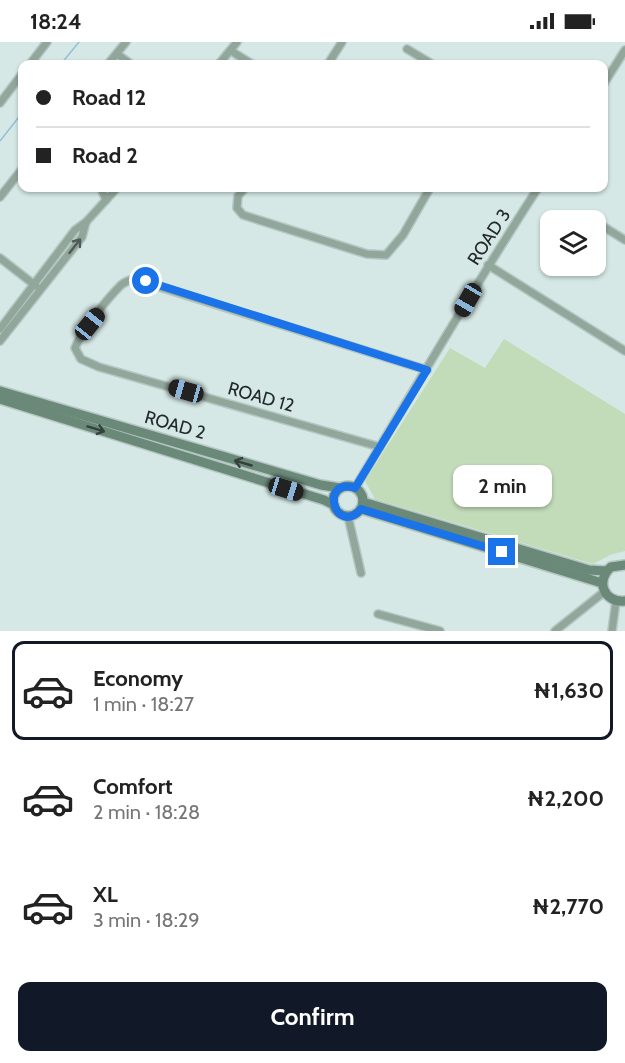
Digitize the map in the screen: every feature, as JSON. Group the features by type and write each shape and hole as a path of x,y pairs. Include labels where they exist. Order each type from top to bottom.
{"street":[{"path":"33,60 47,42"},
{"path":"112,60 126,42"},
{"path":"223,60 237,42"},
{"path":"331,60 342,42"},
{"path":"407,49 425,60"},
{"path":"608,77 625,50"},
{"path":"231,51 246,60"},
{"path":"117,54 125,60"},
{"path":"0,103 18,79"},
{"path":"0,197 18,174"},
{"path":"103,192 106,200"},
{"path":"0,341 55,265 75,230 86,222 113,192"},
{"path":"242,192 238,196 237,208 243,215 367,254 386,255 403,235 428,192"},
{"name":"ROAD 3","path":"355,488 488,265 535,192"},
{"path":"606,228 625,240"},
{"path":"0,258 37,288"},
{"path":"488,265 625,351"},
{"name":"ROAD 12","path":"380,447 99,367 81,359 75,348 84,331 123,283 134,279 427,370"},
{"path":"0,329 37,288"},
{"name":"ROAD 2","path":"0,391 321,485 340,488"},
{"name":"ROAD 2","path":"0,399 324,500 334,506"},
{"path":"345,486 355,488 362,495 362,506 358,513 348,516 339,513 334,506 334,496 340,488 345,486"},
{"path":"362,506 503,548 589,570 606,571"},
{"path":"348,516 361,573"},
{"path":"503,548 603,587 610,599 620,601 612,631"},
{"path":"555,631 603,587 606,571 611,567 624,564"},
{"path":"378,614 425,629 440,631"}],"green space":[{"path":"504,339 625,414 625,551 610,555 593,564 375,499 365,481 450,348 485,368"}],"waterway":[{"path":"64,60 79,42"},
{"path":"0,141 18,118"}],"route":[{"path":"146,281 427,370 355,488 350,486 340,488 334,496 334,506 344,516 358,513 361,509 502,552"}]}
